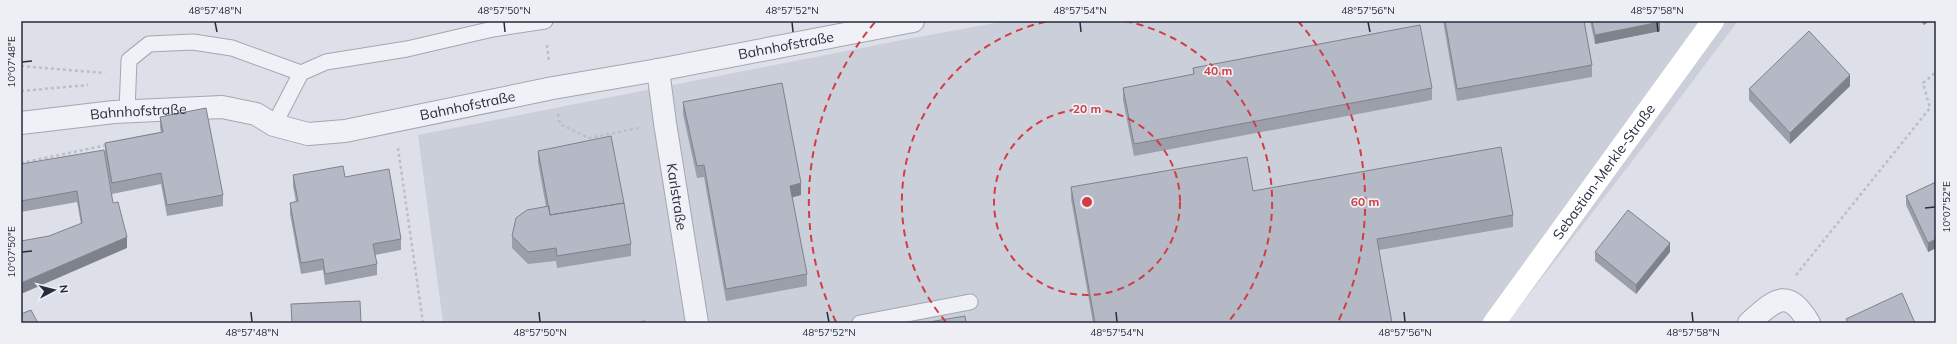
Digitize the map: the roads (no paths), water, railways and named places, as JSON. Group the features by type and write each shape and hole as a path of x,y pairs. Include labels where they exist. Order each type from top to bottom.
{"street":[{"name":"Bahnhofstraße","path":"21,123 120,112 222,107 256,114 274,125 308,134 345,131 553,88 658,70 914,21"},
{"name":"Sebastian-Merkle-Straße","path":"1494,323 1713,21"},
{"name":"Karlstraße","path":"658,70 697,323"},
{"path":"1749,323 1769,305 1780,301 1791,301 1801,310 1809,323"}],"lane":[{"path":"274,125 301,73 326,62 407,49 493,29 545,21"},
{"path":"120,112 129,60 149,44 193,42 232,48 301,73"},
{"path":"860,323 970,302"}]}
